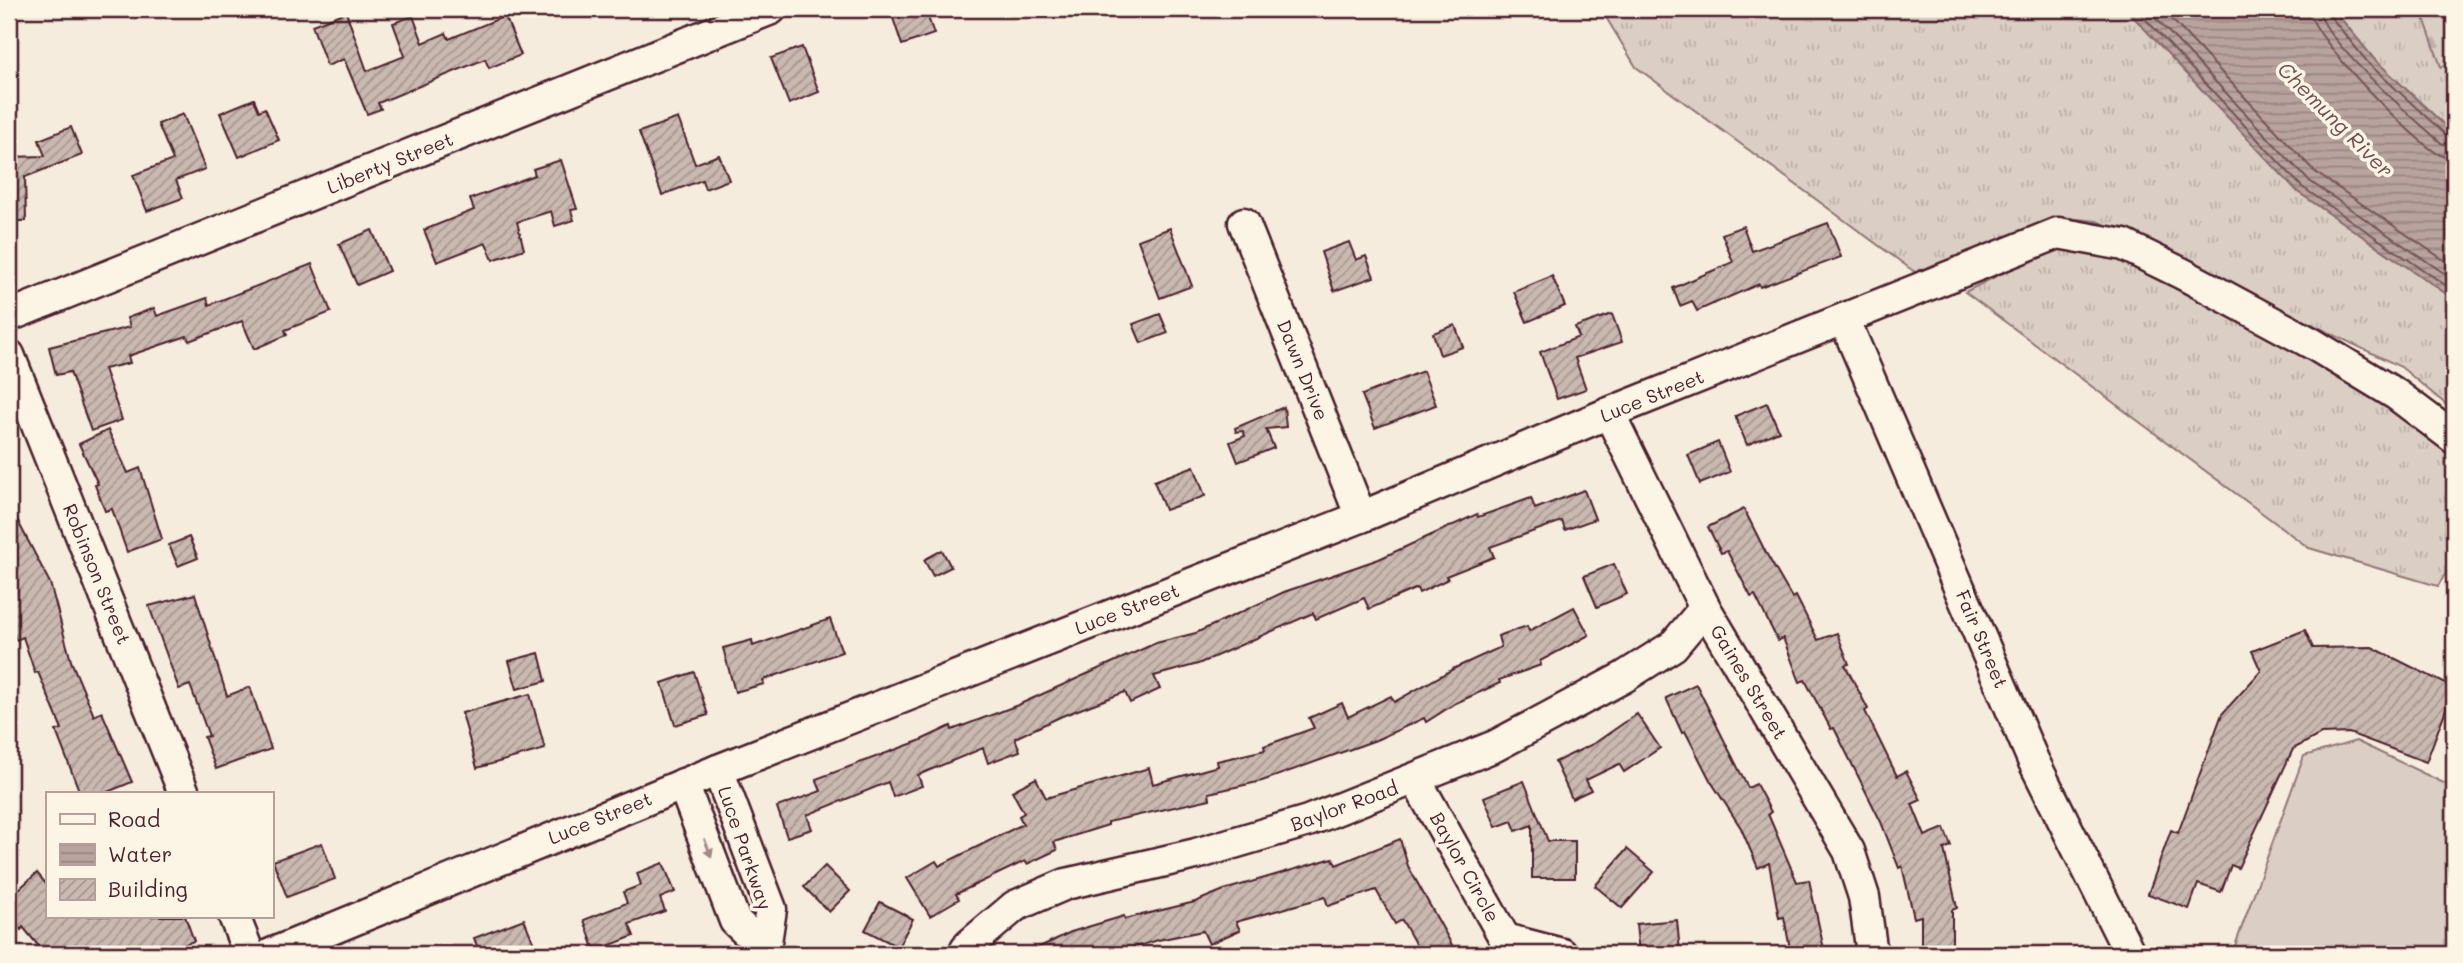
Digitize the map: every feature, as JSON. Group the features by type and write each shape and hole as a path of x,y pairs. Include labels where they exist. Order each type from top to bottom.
{"street":[{"name":"Liberty Street","path":"9,316 771,9"},
{"name":"Dawn Drive","path":"1244,223 1361,517"},
{"name":"Luce Street","path":"271,954 683,784 1361,517 1609,413 2059,233 2124,245 2312,344 2397,395 2454,438"},
{"name":"Fair Street","path":"1844,319 2034,760 2130,954"},
{"name":"Robinson Street","path":"9,355 184,792"},
{"name":"Gaines Street","path":"1609,413 1705,608 1849,851 1864,897 1872,954"},
{"name":"Baylor Road","path":"963,954 969,945 1015,906 1066,884 1196,854 1308,821 1416,780 1495,746 1624,677 1673,646 1705,608"},
{"name":"Luce Parkway","path":"718,770 771,909 766,953"},
{"name":"Baylor Circle","path":"1416,780 1505,939 1562,954"},
{"name":"Luce Parkway","path":"683,784 736,921 766,953"},
{"path":"235,918 249,954"}],"green space":[{"path":"1601,9 2126,9 2298,192 2454,299 2454,411 2401,367 2097,221 2066,218 1916,273 1636,67"},
{"path":"2333,9 2454,9 2454,134 2374,59"},
{"path":"2421,9 2454,9 2454,61 2441,67"},
{"path":"2081,244 2148,267 2354,384 2454,452 2454,568 2450,566 2438,586 2309,548 1965,292 2048,250"},
{"path":"2356,741 2454,788 2454,954 2232,954 2304,756"}],"water":[{"name":"Chemung River","path":"2126,9 2333,9 2374,59 2454,134 2454,299 2298,192"}],"building":[{"path":"890,9 925,9 934,34 902,45"},
{"path":"346,12 367,71 405,56 393,23 413,16 423,43 446,33 449,39 505,16 521,55 489,68 485,59 378,103 381,109 367,114 344,59 327,66 312,25"},
{"path":"802,47 819,92 789,104 771,58"},
{"path":"254,99 259,111 265,108 279,140 239,157 220,113"},
{"path":"183,114 205,169 176,180 183,198 147,211 133,175 173,160 158,124"},
{"path":"678,118 695,164 719,155 729,180 705,189 702,180 662,195 639,132"},
{"path":"71,127 82,155 25,177 26,221 9,221 9,157 45,156 39,140"},
{"path":"561,160 577,209 571,210 574,220 555,226 551,211 517,222 524,249 493,260 486,243 437,262 424,230 474,210 470,199 535,175 533,169"},
{"path":"1828,223 1841,257 1760,287 1759,284 1697,311 1692,301 1680,306 1673,288 1733,262 1722,234 1743,226 1752,251"},
{"path":"1170,228 1192,286 1160,298 1138,240"},
{"path":"372,230 389,271 357,285 339,244"},
{"path":"1349,242 1356,260 1366,256 1374,277 1334,291 1321,252"},
{"path":"312,264 331,312 285,330 287,335 254,349 242,321 189,341 187,336 128,356 130,363 104,369 122,420 91,431 70,372 56,375 49,347 130,327 127,318 154,308 157,316 207,298 209,305"},
{"path":"1552,276 1565,306 1527,322 1514,292"},
{"path":"1160,314 1168,333 1141,343 1133,324"},
{"path":"1612,314 1622,342 1575,358 1586,389 1557,399 1540,352 1579,337 1575,327"},
{"path":"1455,325 1463,347 1440,355 1433,333"},
{"path":"1423,371 1436,405 1375,428 1362,395"},
{"path":"1767,403 1779,431 1747,445 1735,416"},
{"path":"1284,407 1286,427 1266,429 1274,448 1238,462 1230,442 1245,436 1243,431 1236,432 1235,428"},
{"path":"108,430 128,473 140,468 162,539 127,552 112,509 105,511 95,485 98,484 79,444"},
{"path":"1718,442 1730,472 1700,484 1688,455"},
{"path":"1194,466 1205,496 1165,510 1154,481"},
{"path":"1584,490 1595,519 1565,530 1562,521 1490,547 1494,557 1446,576 1448,579 1419,593 1417,588 1369,609 1364,598 1316,619 1313,613 1198,664 1154,676 1160,689 1130,703 1125,692 1062,716 1015,738 1020,751 988,763 983,748 918,775 922,786 893,797 888,782 807,815 812,829 787,837 777,807 821,791 816,779 919,741 951,726 952,730 1018,705 1156,643 1196,633 1284,592 1379,559 1477,514 1478,517 1531,498 1535,509"},
{"path":"9,504 50,583 71,661 94,716 102,712 132,782 107,792 80,792 56,731 62,729 38,672 35,673 23,637 16,640 9,620"},
{"path":"1744,509 1792,598 1796,596 1818,640 1837,633 1849,664 1845,665 1868,709 1865,711 1897,776 1906,771 1921,800 1912,804 1925,836 1944,828 1951,846 1944,849 1957,908 1952,910 1952,954 1921,954 1921,916 1914,918 1902,866 1899,868 1881,822 1834,728 1831,729 1805,680 1800,682 1783,638 1778,641 1755,595 1751,597 1727,551 1721,553 1708,527"},
{"path":"189,537 198,558 178,566 169,545"},
{"path":"942,550 951,567 933,576 924,560"},
{"path":"1614,564 1627,594 1597,607 1584,576"},
{"path":"195,594 227,696 250,687 271,749 216,769 204,737 209,736 190,685 179,689 149,606"},
{"path":"1574,607 1589,635 1540,661 1541,665 1499,680 1500,683 1456,703 1426,722 1424,718 1376,740 1262,781 1209,793 1210,799 1108,822 1108,825 1054,842 1057,850 1027,864 1025,861 956,894 959,899 930,916 907,878 936,861 939,866 1023,824 1019,816 1024,813 1012,791 1036,778 1046,798 1149,768 1153,784 1218,766 1217,761 1265,750 1264,746 1314,728 1309,718 1342,703 1348,717 1391,696 1394,702 1455,668 1501,647 1498,636 1527,626 1529,631"},
{"path":"830,619 842,652 763,680 764,684 735,692 723,648 752,640 753,646"},
{"path":"2305,630 2313,648 2372,647 2454,688 2426,762 2349,733 2321,734 2293,749 2238,868 2231,865 2221,892 2198,884 2189,909 2148,894 2171,830 2178,833 2222,714 2261,671 2252,651"},
{"path":"539,653 546,681 517,689 509,661"},
{"path":"694,672 708,715 675,725 662,683"},
{"path":"1696,684 1748,788 1756,784 1771,812 1768,814 1797,882 1809,880 1825,954 1791,954 1784,917 1779,918 1769,863 1758,868 1741,828 1710,780 1685,731 1682,733 1666,698"},
{"path":"530,694 545,749 477,768 462,713"},
{"path":"1637,714 1660,748 1624,772 1619,764 1586,780 1591,790 1572,799 1555,762 1595,743"},
{"path":"1524,781 1548,841 1575,841 1575,878 1532,878 1532,825 1516,831 1512,821 1496,827 1484,797"},
{"path":"1400,839 1408,866 1457,954 1421,954 1402,920 1395,924 1376,890 1328,906 1325,897 1236,922 1240,930 1209,944 1203,931 1158,940 1113,954 1025,954 1071,932 1124,916 1125,919 1195,902 1224,890 1333,858 1336,865"},
{"path":"322,843 335,879 287,897 273,861"},
{"path":"1627,849 1654,872 1622,908 1595,886"},
{"path":"663,863 675,892 660,898 665,911 629,924 634,936 595,951 584,920 627,903 623,892 641,885 637,873"},
{"path":"825,866 850,891 829,912 804,887"},
{"path":"37,873 46,884 46,918 186,918 194,941 157,954 45,954 23,927 21,930 9,916 9,898"},
{"path":"880,902 913,919 898,947 865,930"},
{"path":"524,919 538,954 480,954 474,938"},
{"path":"1677,920 1680,952 1639,954 1636,924"}]}
